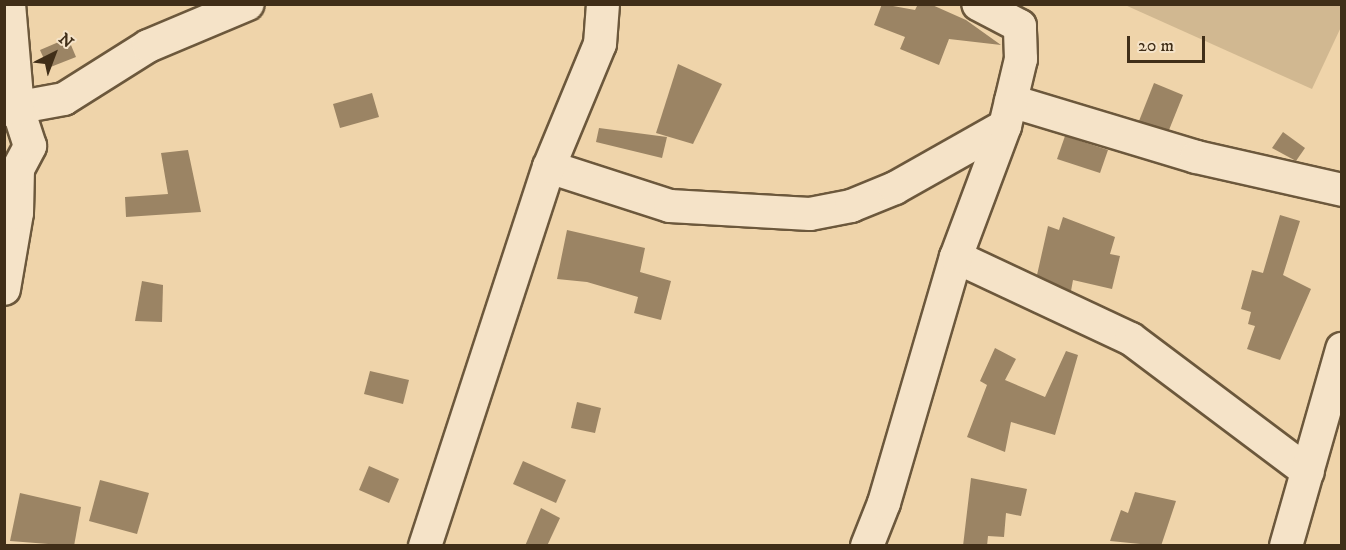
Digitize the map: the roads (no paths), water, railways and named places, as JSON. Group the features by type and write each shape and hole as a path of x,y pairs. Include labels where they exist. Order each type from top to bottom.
{"street":[{"path":"4,290 17,213 18,170 30,146 11,110 9,4"},
{"path":"11,110 64,99 148,46 248,4"},
{"path":"425,546 549,167 600,44 603,4"},
{"path":"867,546 887,492 956,257 1008,113 1024,39 1025,15 978,4"},
{"path":"549,167 670,206 810,214 851,207 895,188 1008,113 1341,190"},
{"path":"956,257 1131,339 1308,472"},
{"path":"1286,546 1341,349"}]}
